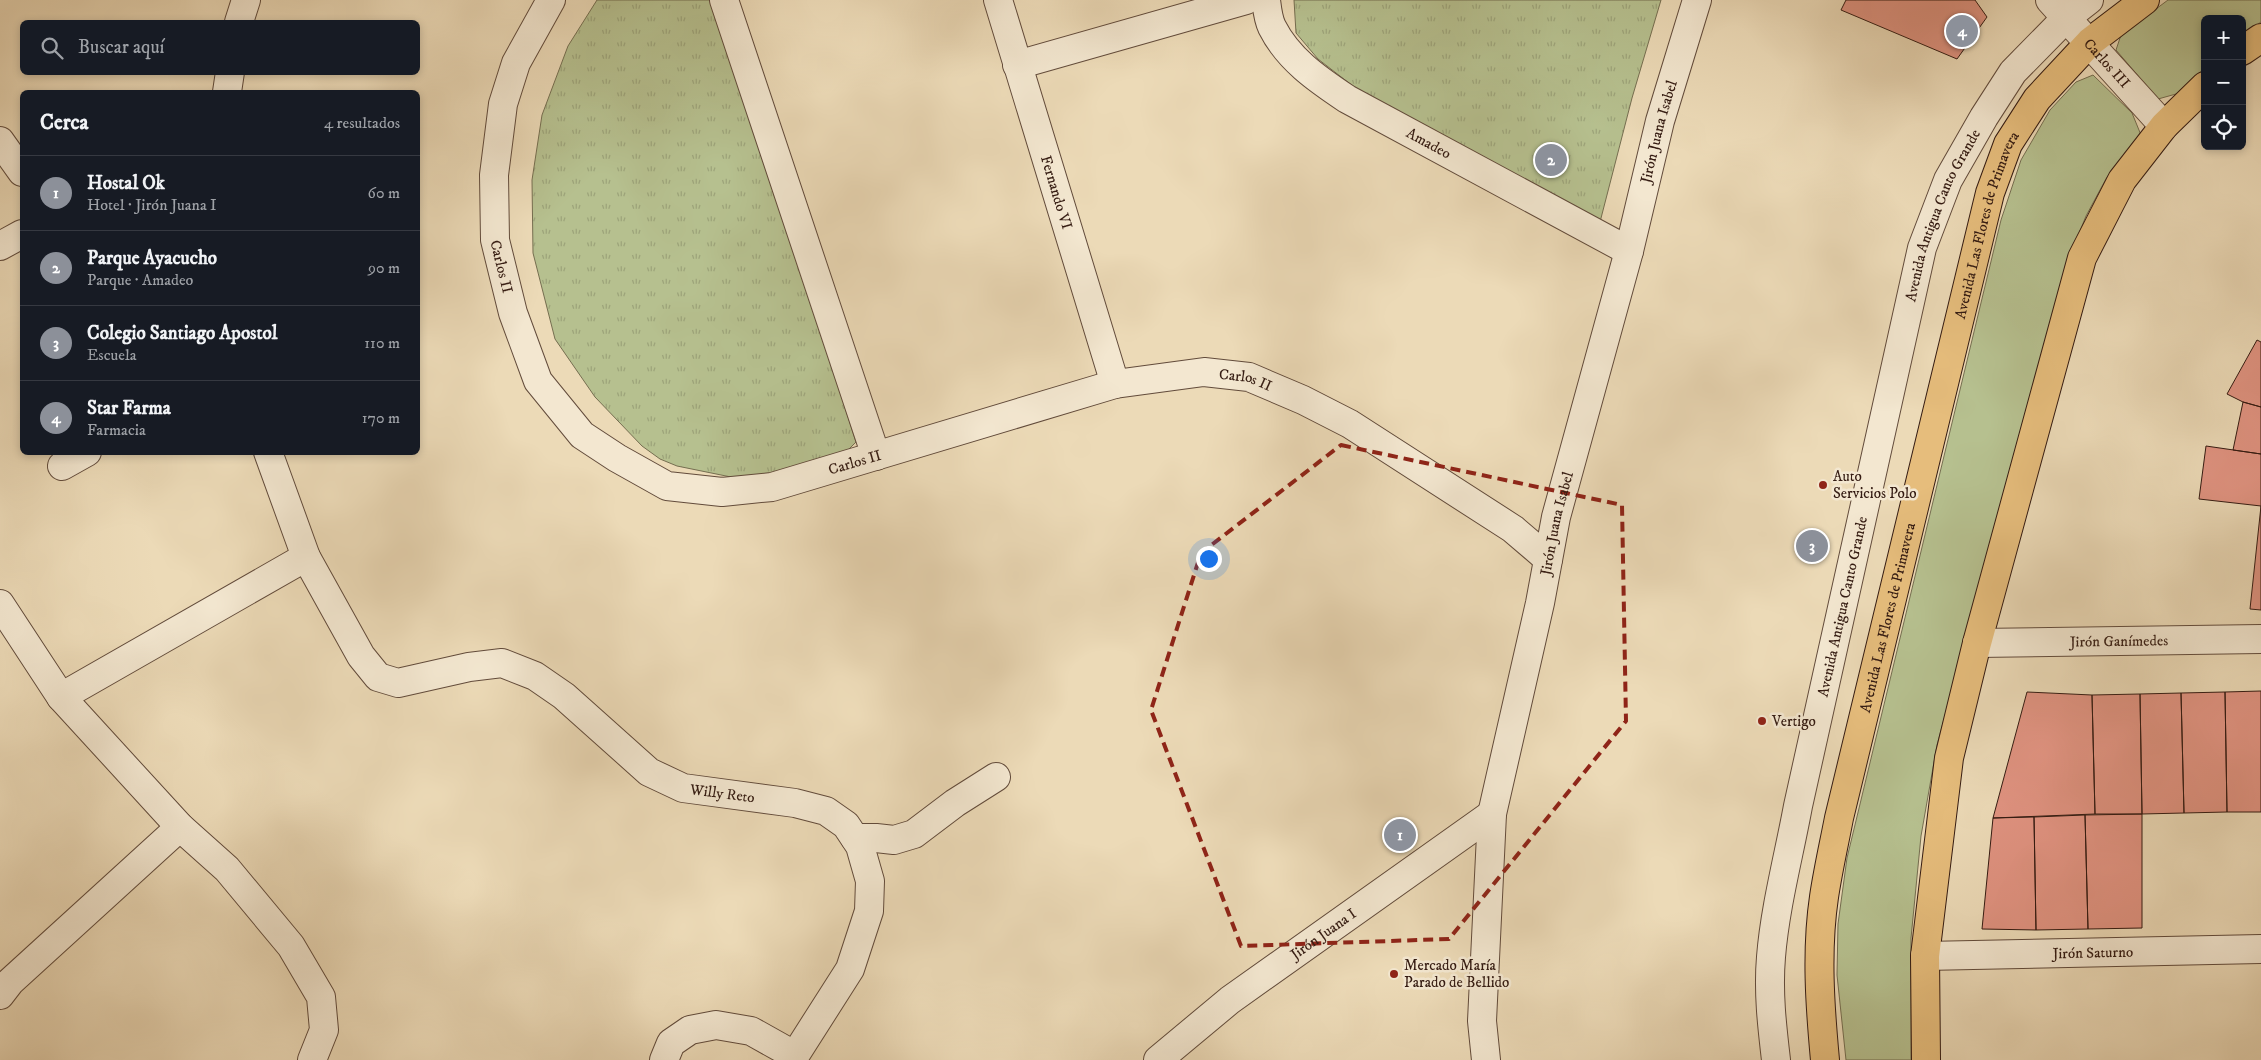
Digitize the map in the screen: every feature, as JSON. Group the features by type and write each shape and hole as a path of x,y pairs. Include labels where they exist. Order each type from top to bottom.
{"main road":[{"name":"Avenida Las Flores de Primavera","path":"1825,1060 1820,1003 1820,949 1824,897 1839,818 1990,193 2008,144 2037,99 2090,42 2145,0"},
{"path":"2246,48 2261,38"},
{"path":"1926,1060 1925,956 1949,758 1977,643 2082,258 2122,180 2164,126 2201,90"}],"street":[{"path":"241,20 246,0"},
{"name":"Carlos II","path":"551,0 516,63 503,104 494,175 495,240 514,313 538,381 582,435 617,458 667,486 722,492 772,487 1116,384 1204,372 1249,377 1303,400 1350,424 1513,529 1548,559"},
{"path":"724,0 876,456"},
{"name":"Fernando VI","path":"998,0 1116,384"},
{"path":"1017,65 1246,0"},
{"name":"Amadeo","path":"1266,0 1271,25 1280,40 1290,55 1318,79 1347,99 1629,251"},
{"name":"Jirón Juana Isabel","path":"1486,1060 1482,1021 1492,814 1556,517 1629,251 1660,121 1697,0"},
{"name":"Avenida Antigua Canto Grande","path":"1776,1060 1771,1013 1771,957 1783,888 1798,806 1922,248 1948,180 1984,116 2013,72 2058,9 2089,0"},
{"name":"Carlos III","path":"2058,9 2090,42 2164,126"},
{"path":"227,90 230,75"},
{"path":"0,141 20,169"},
{"path":"0,246 20,235"},
{"path":"62,466 82,455"},
{"path":"61,697 306,557 269,455"},
{"name":"Willy Reto","path":"306,557 361,656 378,677 398,683 469,667 502,663 535,676 564,696 649,772 683,788 795,803 826,811 846,825 860,846 870,881 869,911 850,969 793,1058"},
{"path":"0,604 61,697 180,827 227,869 291,946 322,997 324,1030 312,1060"},
{"name":"Jirón Ganímedes","path":"1977,643 2261,639"},
{"path":"855,838 894,840 914,834 955,803 996,777"},
{"name":"Jirón Juana I","path":"1169,1055 1230,1000 1492,814"},
{"path":"0,995 10,982 180,827"},
{"name":"Jirón Saturno","path":"1925,956 2261,949"},
{"path":"664,1060 671,1043 690,1030 716,1025 751,1031 793,1058"}],"highlighted area":[{"path":"1341,445 1622,505 1626,721 1449,939 1241,946 1151,710 1201,553"}],"green space":[{"path":"597,0 716,0 856,442 839,459 780,474 731,477 677,466 660,459 642,446 595,397 555,339 533,253 532,180 542,115 568,46"},
{"path":"1294,0 1661,0 1632,98 1600,222 1358,90 1318,59 1296,33"},
{"path":"2168,0 2261,0 2261,22 2246,32 2246,15 2201,15 2201,72 2176,94 2158,99 2116,50 2121,35"},
{"path":"2093,75 2132,113 2141,135 2107,177 2086,216 2068,261 1937,745 1921,836 1911,938 1911,1060 1846,1060 1837,975 1838,924 1847,858 2001,220 2021,160 2050,110 2076,82"}],"building":[{"path":"1846,0 1975,0 1987,17 1957,59 1841,10"},
{"path":"2257,340 2261,342 2261,407 2243,402 2227,394"},
{"path":"2243,402 2261,407 2261,454 2233,450"},
{"path":"2206,446 2261,454 2261,506 2199,499"},
{"path":"2261,506 2261,610 2250,609"},
{"path":"2261,691 2261,812 2227,812 2225,692"},
{"path":"2027,692 2092,695 2095,814 1993,818"},
{"path":"2225,692 2227,812 2184,813 2181,693"},
{"path":"2181,693 2184,813 2142,814 2140,694"},
{"path":"2140,694 2142,814 2095,814 2092,695"},
{"path":"2142,814 2142,928 2088,929 2085,815"},
{"path":"2085,815 2088,929 2036,930 2034,817"},
{"path":"2034,817 2036,930 1982,929 1993,818"}],"place":[{"name":"Star Farma","path":"1962,31"},
{"name":"Parque Ayacucho","path":"1551,160"},
{"name":"Auto Servicios Polo","path":"1823,485"},
{"name":"Colegio Santiago Apostol","path":"1812,546"},
{"name":"Vertigo","path":"1762,721"},
{"name":"Hostal Ok","path":"1400,835"},
{"name":"Mercado María Parado de Bellido","path":"1394,974"}]}
